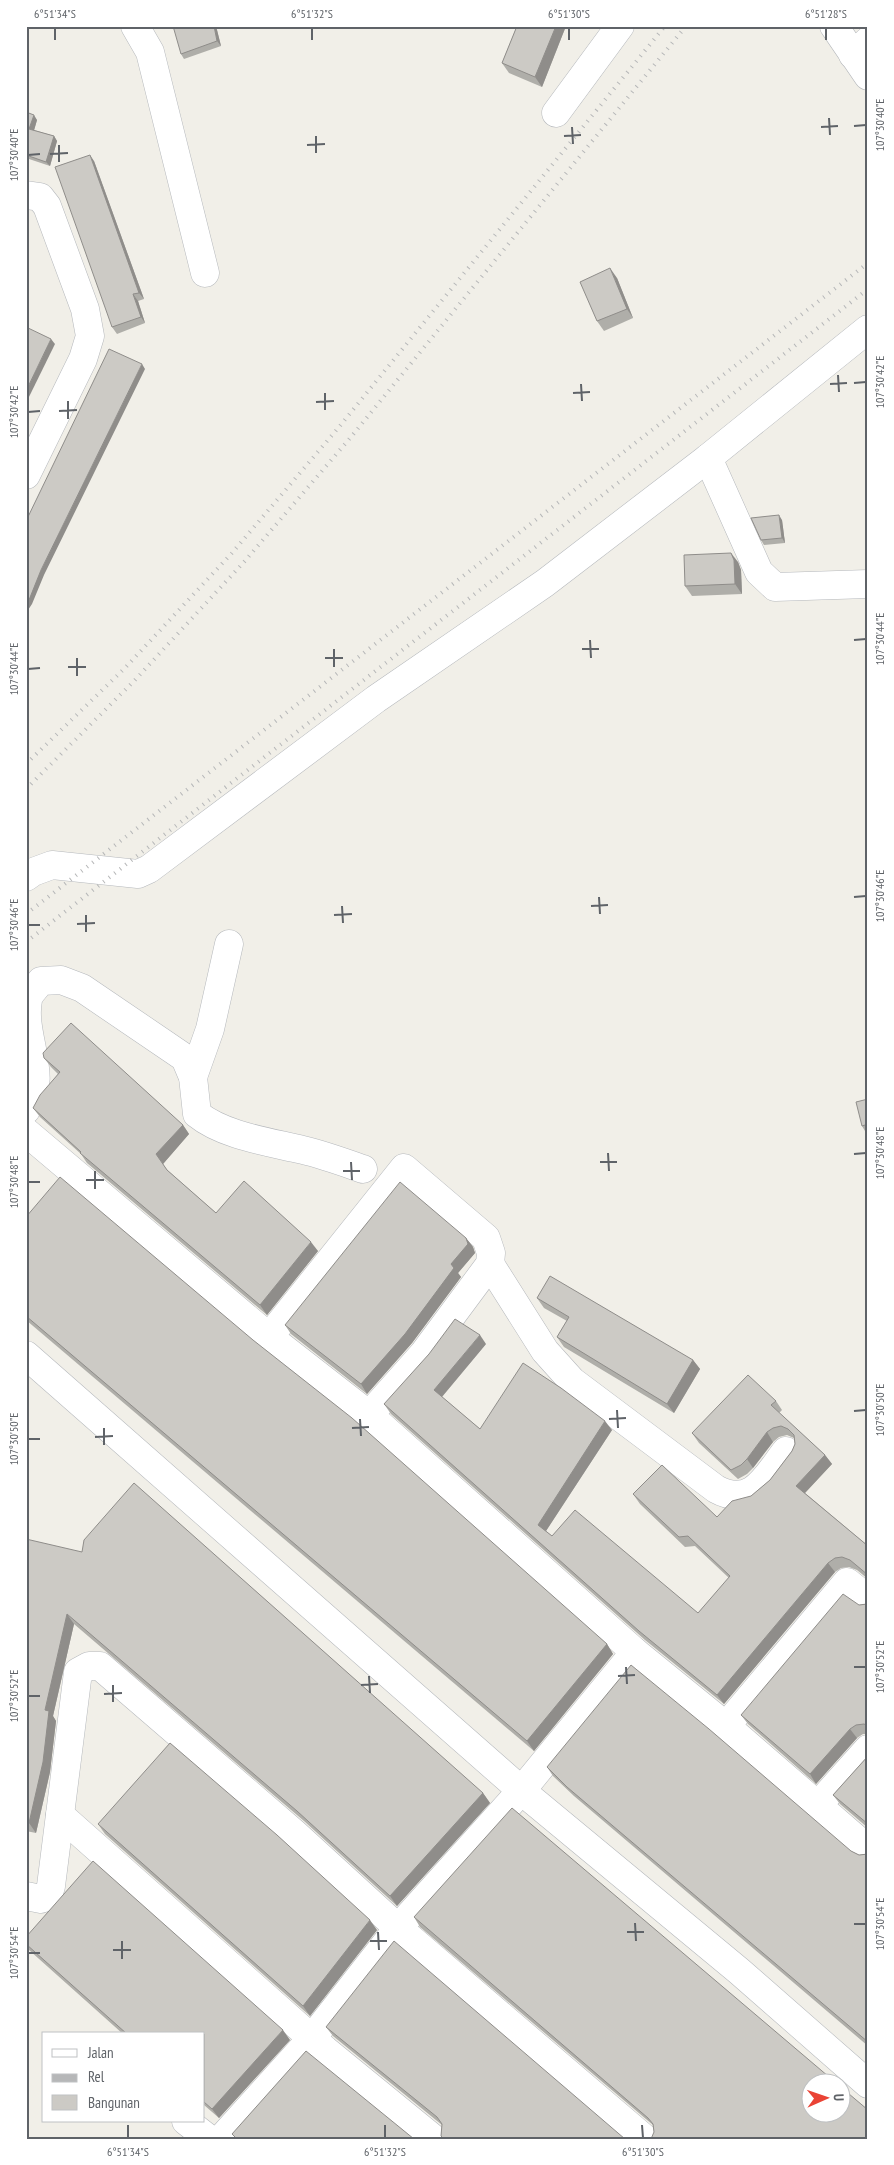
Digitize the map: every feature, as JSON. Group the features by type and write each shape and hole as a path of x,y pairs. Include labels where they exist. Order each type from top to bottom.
{"street":[{"path":"135,26 150,52 205,273"},
{"path":"556,113 620,26"},
{"path":"834,26 863,57"},
{"path":"26,195 40,197 47,206 85,309 90,336 83,359 26,475"},
{"path":"26,877 33,872 52,865 138,874 149,869 376,699 545,583 708,458 868,329"},
{"path":"708,458 759,572 775,587 868,584"},
{"path":"193,1077 210,1029 229,944"},
{"path":"26,1110 30,1104 35,1084 35,1065 28,1026 28,999 41,981 61,980 82,988 185,1058 193,1077 197,1114 209,1124 266,1142 328,1156 363,1169"},
{"path":"26,1132 269,1337 370,1415 636,1652 726,1726 868,1849"},
{"path":"269,1337 404,1168 486,1238 491,1253 490,1264 424,1353 370,1415"},
{"path":"490,1264 545,1351 572,1381 716,1489 734,1496 745,1495 754,1490 786,1451"},
{"path":"26,1355 521,1791 739,1971 868,2084"},
{"path":"726,1726 847,1582 868,1599"},
{"path":"221,2139 312,2038 398,1928 521,1791 636,1652"},
{"path":"26,1896 41,1899 48,1896 51,1886 78,1672 89,1666 100,1666 294,1833 398,1928 645,2139"},
{"path":"818,1805 868,1749"},
{"path":"60,1815 312,2038 434,2139"},
{"path":"187,2122 209,2139"}],"building":[{"path":"173,26 214,26 217,41 181,54"},
{"path":"517,26 556,26 535,77 502,63"},
{"path":"26,112 34,115 29,129 54,136 46,162 26,155"},
{"path":"90,155 139,293 133,294 141,317 112,327 55,167"},
{"path":"610,268 627,309 597,321 580,282"},
{"path":"26,327 51,339 26,391"},
{"path":"109,349 142,364 26,603 26,521"},
{"path":"779,515 782,538 761,540 751,518"},
{"path":"731,553 734,560 735,584 685,586 684,555"},
{"path":"71,1023 183,1125 156,1154 167,1170 216,1213 244,1181 311,1242 260,1305 80,1153 33,1108 40,1095 60,1072 44,1058 43,1053"},
{"path":"868,1099 868,1124 862,1126 856,1102"},
{"path":"60,1177 253,1340 352,1418 607,1644 527,1741 26,1316 26,1217"},
{"path":"400,1182 466,1238 468,1244 451,1264 454,1268 405,1334 361,1384 285,1325"},
{"path":"550,1276 693,1360 667,1404 557,1337 569,1317 537,1298"},
{"path":"455,1319 480,1335 434,1390 480,1429 523,1363 561,1388 605,1421 538,1525 552,1536 575,1510 698,1613 730,1576 688,1536 679,1537 633,1494 662,1465 717,1517 732,1501 751,1496 770,1480 792,1451 795,1444 794,1435 788,1429 781,1426 767,1432 747,1459 741,1465 731,1470 692,1433 748,1375 776,1401 771,1405 825,1455 796,1486 868,1546 868,1575 850,1560 842,1557 835,1558 828,1563 717,1695 639,1631 384,1404 429,1354"},
{"path":"134,1483 483,1793 390,1896 297,1811 67,1614 45,1710 49,1711 43,1762 29,1823 26,1822 26,1539 82,1552 84,1540"},
{"path":"843,1594 859,1605 868,1603 868,1726 864,1724 856,1725 850,1729 810,1774 741,1715"},
{"path":"631,1665 851,1851 859,1855 868,1854 868,2042 567,1787 547,1767"},
{"path":"170,1743 277,1835 370,1920 303,2006 98,1824"},
{"path":"868,1756 868,1824 833,1795"},
{"path":"512,1808 823,2072 802,2072 802,2122 852,2122 852,2096 868,2110 868,2139 651,2139 654,2132 653,2124 648,2118 414,1917"},
{"path":"93,1861 283,2030 212,2109 205,2103 205,2032 125,2032 26,1944 26,1937"},
{"path":"394,1941 625,2139 444,2139 441,2136 442,2124 437,2117 326,2027"},
{"path":"306,2051 414,2139 237,2139 232,2134"}],"railway":[{"path":"26,764 125,668 232,553 339,427 665,26"},
{"path":"26,789 135,680 244,562 351,437 686,26"},
{"path":"26,914 868,263"},
{"path":"26,942 868,289"}]}
